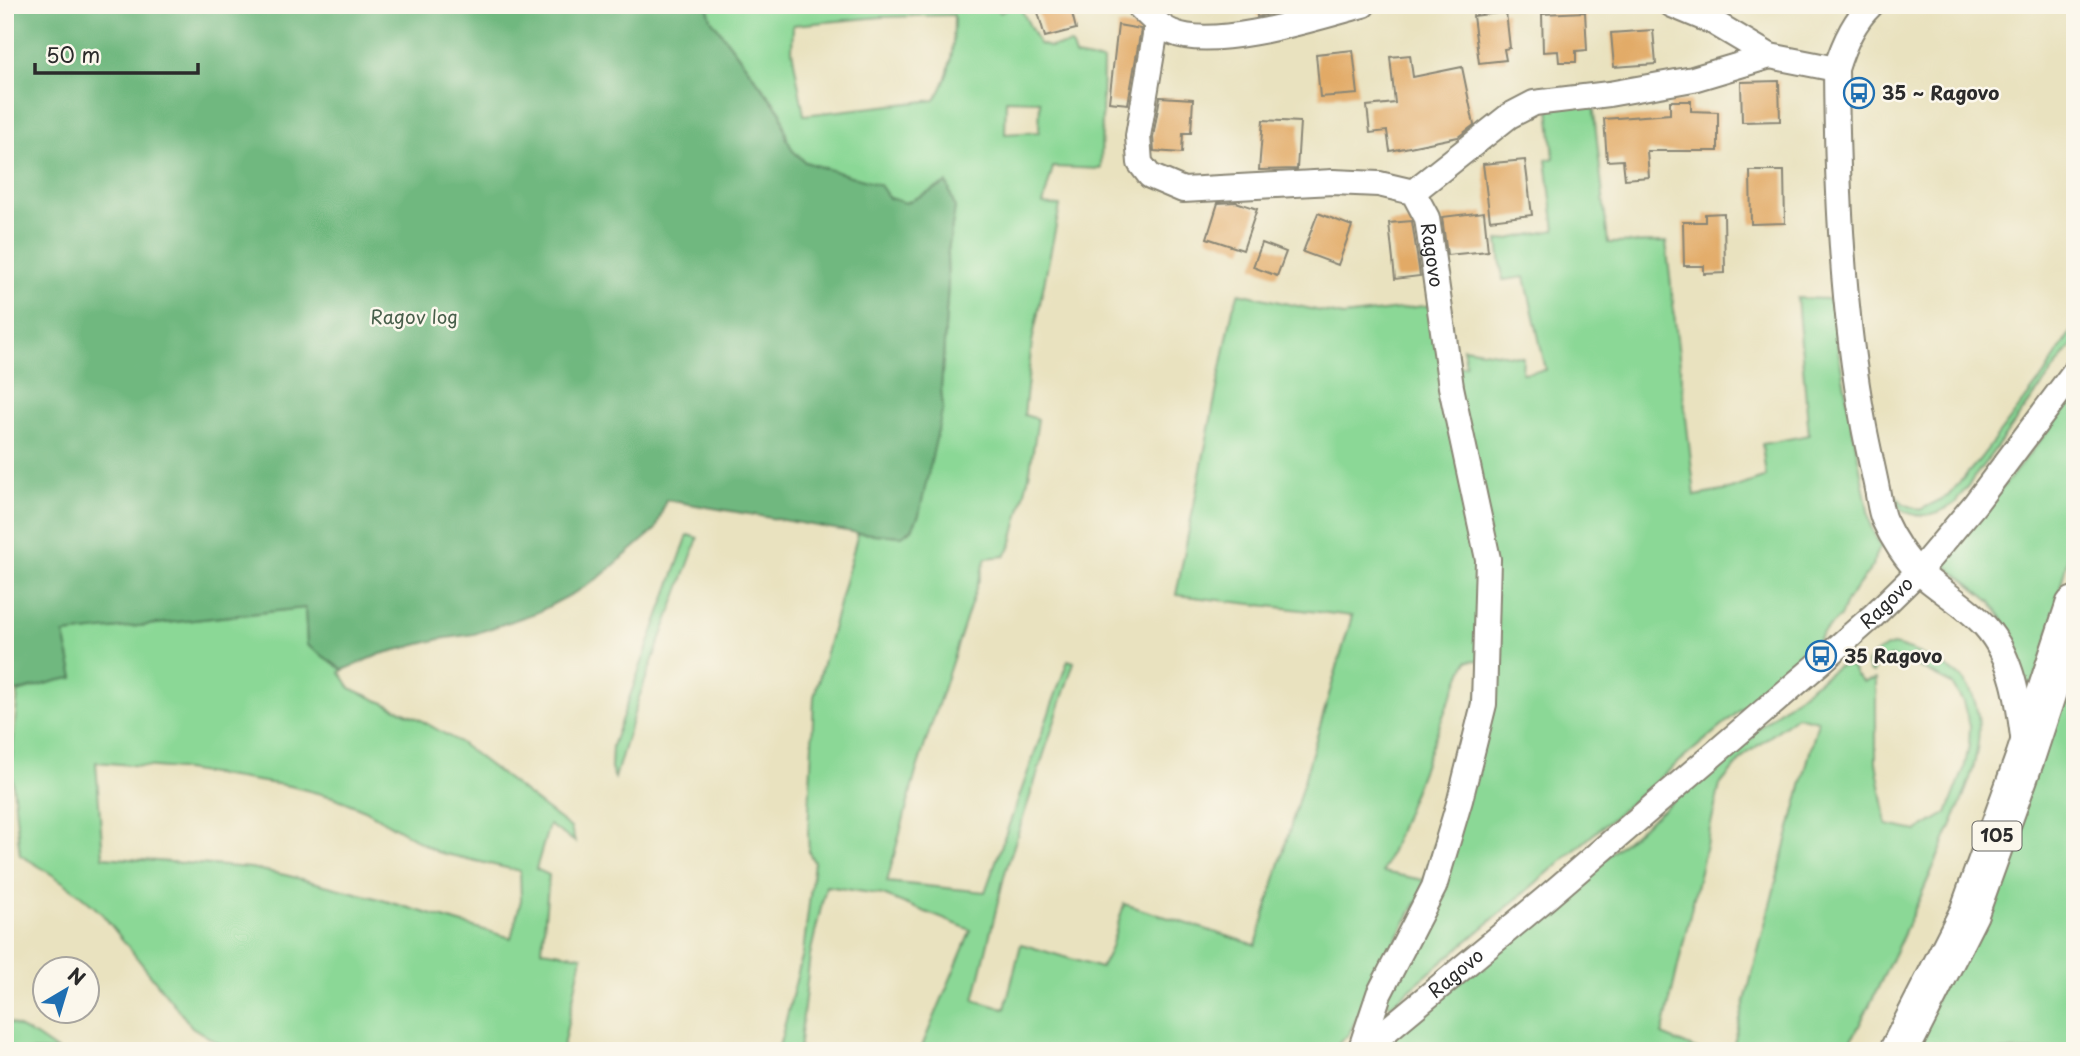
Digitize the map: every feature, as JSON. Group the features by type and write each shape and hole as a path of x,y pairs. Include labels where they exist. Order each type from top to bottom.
{"main road":[{"name":"105","path":"1899,1051 1969,913 2025,758 2075,606"}],"street":[{"path":"1138,5 1157,23 1173,33 1202,38 1258,32 1363,5"},
{"path":"1672,5 1713,22 1770,56 1836,69"},
{"name":"Ragovo","path":"1361,1051 1545,899 1775,702 1918,572 1895,541 1883,519 1858,394 1843,286 1836,69 1842,47 1871,5"},
{"path":"1157,23 1138,136 1140,163 1150,176 1183,190 1333,182 1379,184 1413,192 1509,116 1534,103 1609,94 1693,79 1770,56"},
{"name":"Ragovo","path":"1361,1051 1379,994 1434,887 1460,800 1484,704 1488,559 1451,387 1427,218 1413,192"},
{"path":"2025,758 2020,707 2013,676 2001,650 1986,628 1961,603 1918,572 2015,453 2075,371"}],"green space":[{"name":"Ragov log","path":"5,5 707,5 711,19 781,113 787,139 793,151 805,162 880,185 889,198 906,203 947,183 955,208 947,257 948,285 941,389 943,408 919,515 912,529 902,536 858,533 666,500 656,529 600,577 538,612 474,634 440,639 381,654 343,670 307,645 305,608 64,634 74,678 5,693"},
{"path":"707,5 993,5 1000,13 1011,5 1019,5 1039,44 1049,47 1071,44 1075,56 1103,61 1101,169 1053,167 1043,204 1060,206 1032,342 1024,415 1038,419 1029,476 1011,546 1005,556 986,558 916,772 887,882 985,892 1068,660 1074,662 1005,873 974,1000 1005,1009 1021,944 1101,968 1110,950 1124,904 1256,945 1352,616 1176,595 1233,308 1239,293 1343,316 1431,305 1481,556 1481,660 1467,661 1383,872 1428,881 1349,1034 1330,1051 920,1051 971,930 883,895 826,886 810,955 799,1051 778,1051 803,953 814,862 809,853 808,834 814,697 858,533 902,536 943,408 941,389 948,285 947,257 955,208 947,183 906,203 889,198 880,185 805,162 793,151 787,139 781,112 711,19","holes":["954,15 951,59 935,100 804,115 792,50 793,25 881,17","1006,100 1040,101 1039,132 1005,134"]},
{"path":"1593,103 1608,243 1666,242 1695,496 1728,490 1766,477 1762,444 1809,435 1797,298 1829,299 1834,305 1838,349 1871,527 1881,547 1873,566 1847,600 1840,617 1808,653 1390,1006 1385,999 1402,958 1493,642 1455,367 1466,365 1463,348 1523,357 1522,373 1546,370 1525,277 1503,280 1498,241 1555,230 1546,160 1554,158 1549,108"},
{"path":"2075,325 2075,341 1955,503 1928,515 1902,509 1891,492 1904,504 1920,510 1948,496 2044,375"},
{"path":"2075,397 2075,528 2046,646 2028,699 2018,675 2019,659 2008,627 1991,602 1945,565 1946,558"},
{"path":"688,535 698,538 638,700 615,778 611,769 612,746"},
{"path":"305,608 307,645 343,670 340,672 350,688 415,717 459,742 571,828 575,842 549,825 536,869 549,875 542,950 582,956 562,1051 231,1051 192,1027 102,914 63,882 20,855 11,765 18,692 74,677 64,634","holes":["96,762 178,769 290,786 333,797 365,810 437,852 520,871 521,900 511,938 372,897 251,868 103,857"]},
{"path":"1893,645 1931,659 1964,681 1973,697 1979,733 1973,768 1961,803 1906,928 1846,1051 1732,1051 1818,721 1797,716 1744,756 1720,785 1662,1035 1700,1051 1378,1051 1779,711 1837,667 1852,667 1855,675 1863,682 1876,679 1876,762 1887,825 1917,831 1947,813 1964,769 1969,746 1970,726 1963,702 1952,684 1911,663 1890,657 1877,662 1873,673 1869,671 1867,664 1872,657"},
{"path":"2075,651 2075,1051 1915,1051"},
{"path":"5,1020 36,1036 58,1051 5,1051"}],"building":[{"path":"1036,5 1070,5 1076,29 1045,37"},
{"path":"1256,5 1306,5 1257,17"},
{"path":"1506,12 1510,48 1504,49 1506,60 1479,63 1473,16"},
{"path":"1585,12 1587,50 1576,51 1576,62 1559,62 1558,51 1543,52 1542,14"},
{"path":"1118,25 1141,29 1128,104 1109,102"},
{"path":"1653,30 1656,64 1614,67 1611,33"},
{"path":"1353,50 1358,94 1320,97 1316,54"},
{"path":"1410,55 1413,77 1462,67 1474,125 1458,137 1390,151 1387,131 1370,133 1367,106 1395,103 1390,57"},
{"path":"1779,81 1780,121 1742,122 1741,82"},
{"path":"1160,97 1193,99 1191,133 1183,133 1182,153 1154,151 1153,137"},
{"path":"1670,101 1691,101 1691,111 1718,112 1718,151 1647,151 1649,177 1625,179 1623,160 1607,161 1604,119 1670,114"},
{"path":"1263,120 1300,122 1297,169 1259,170"},
{"path":"1525,160 1532,215 1490,220 1483,164"},
{"path":"1750,171 1784,171 1785,223 1751,224"},
{"path":"1236,202 1257,209 1243,250 1207,238 1218,203"},
{"path":"1484,212 1488,251 1447,255 1442,217"},
{"path":"1318,213 1352,226 1338,265 1303,252"},
{"path":"1724,213 1725,273 1704,274 1704,266 1684,266 1683,222 1705,222 1705,214"},
{"path":"1412,221 1420,276 1395,279 1389,223"},
{"path":"1262,243 1286,252 1277,276 1253,267"}],"place":[{"name":"35 ~ Ragovo","path":"1859,93"},
{"name":"35 Ragovo","path":"1821,656"}]}
